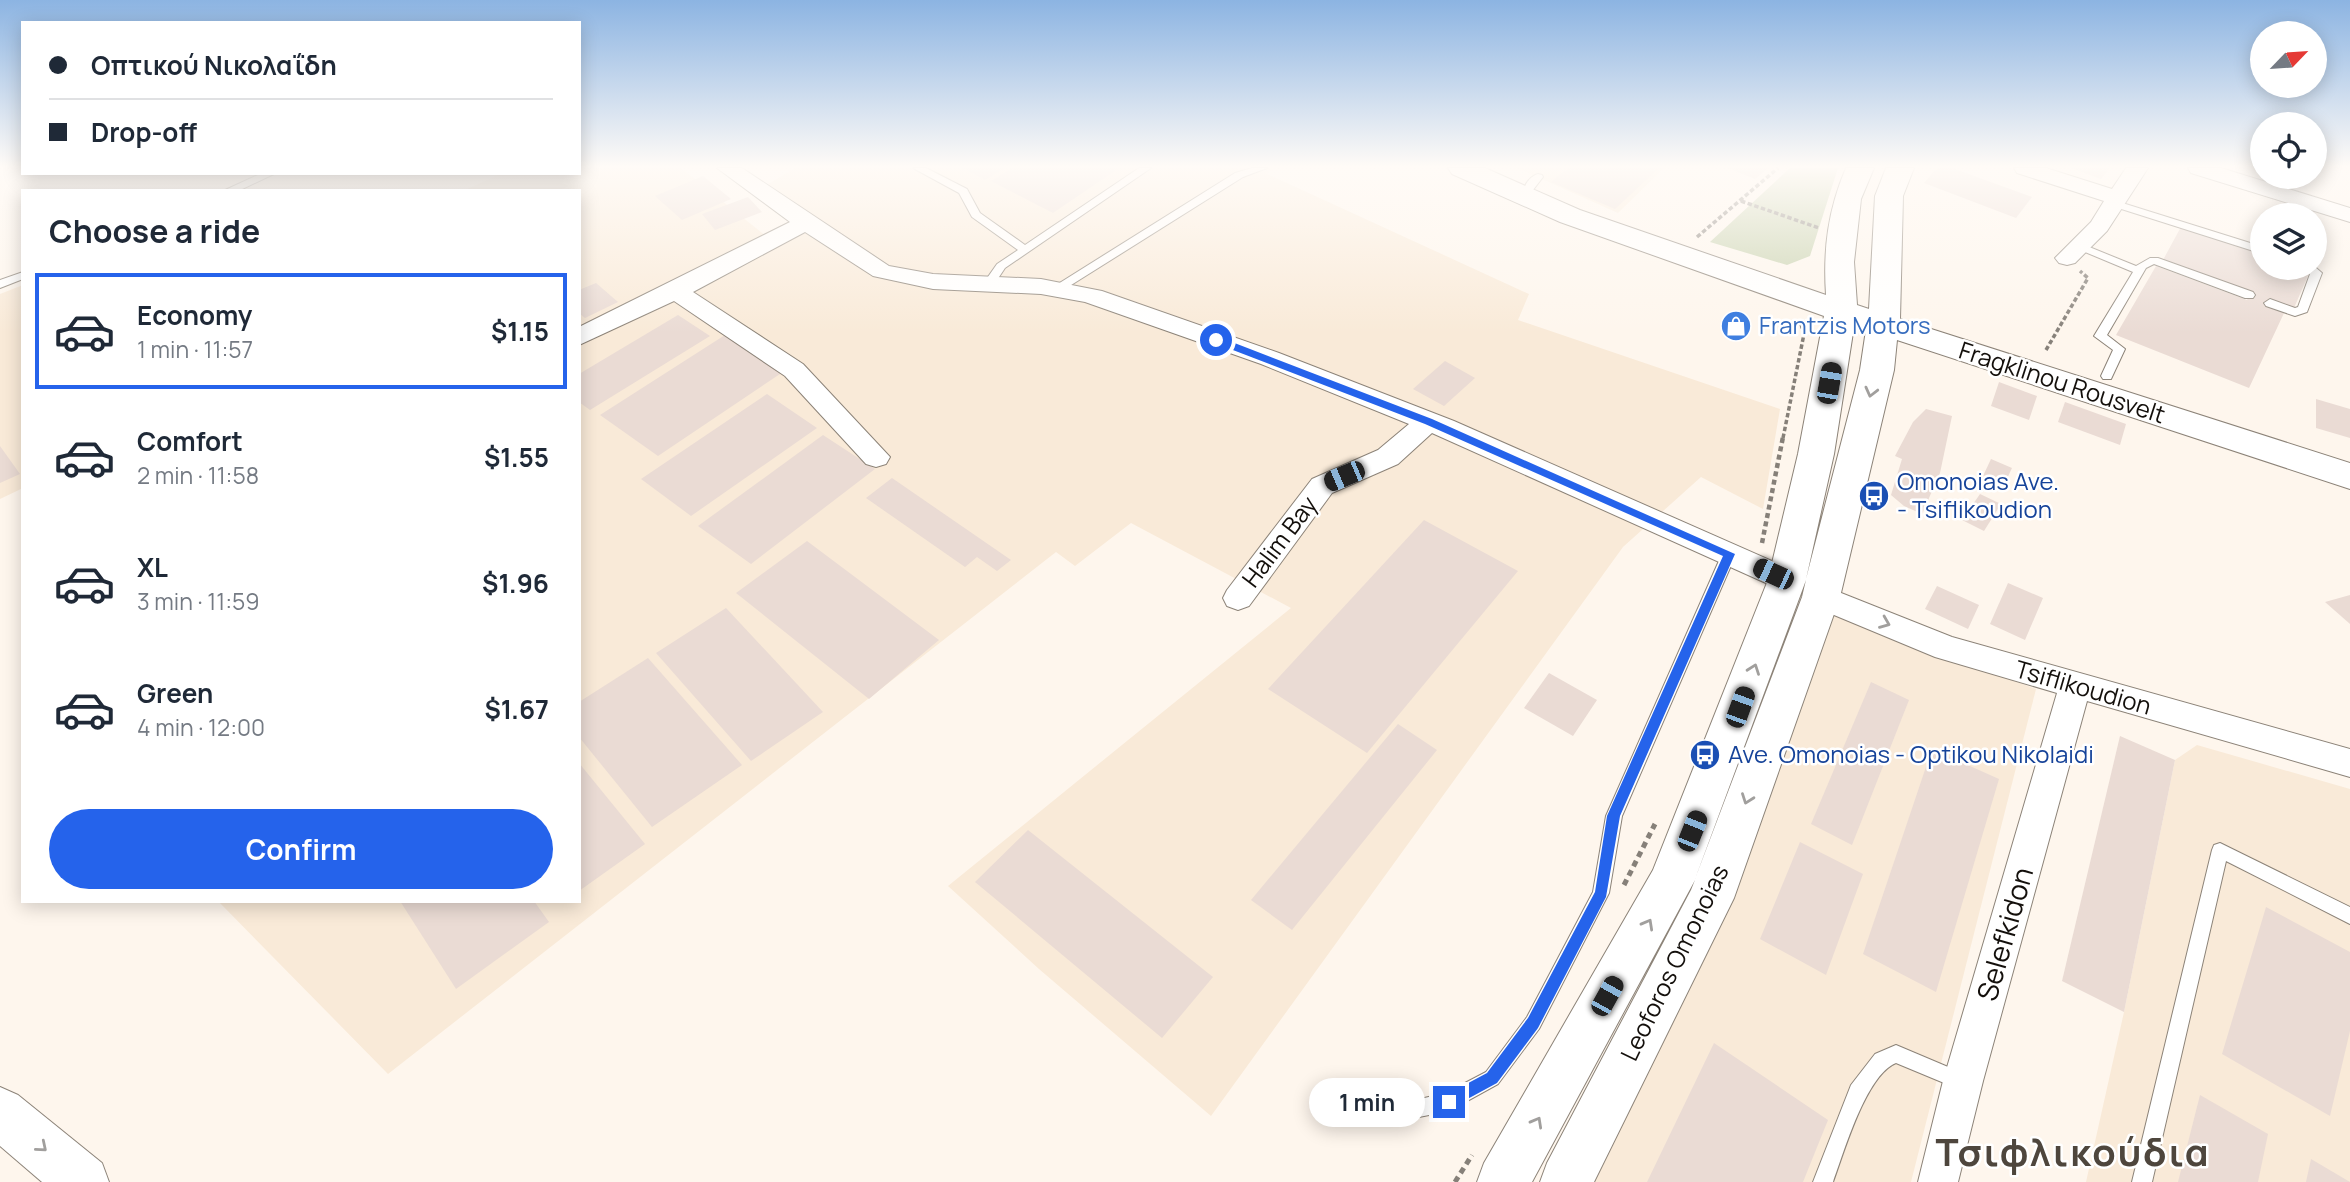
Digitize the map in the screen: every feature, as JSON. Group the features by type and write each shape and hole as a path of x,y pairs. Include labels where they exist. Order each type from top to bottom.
{"main road":[{"name":"Fragklinou Rousvelt","path":"1592,223 1884,317 2350,476"},
{"name":"Fragklinou Rousvelt","path":"1621,223 1841,303"},
{"name":"Leoforos Omonoias","path":"1566,1182 1711,898 1789,582 1816,454 1841,303 1839,262 1844,223"},
{"name":"Leoforos Omonoias","path":"1503,1182 1672,880 1789,582 1877,370 1884,317 1888,223"},
{"name":"Fragklinou Rousvelt","path":"1884,317 2107,376 2350,452"},
{"path":"0,1113 83,1182"}],"street":[{"name":"Tsiflikoudion","path":"805,223 879,270 919,279 1056,289 1088,295 1216,340 1428,422 1789,582 1946,648 2075,687 2350,762"},
{"path":"581,336 675,292 805,223"},
{"path":"2072,251 2101,223"},
{"path":"675,292 793,370 876,457"},
{"name":"Halim Bay","path":"1238,598 1322,486 1388,457 1428,422"},
{"name":"Selefkidon","path":"1938,1182 1963,1082 2075,687"}],"lane":[{"path":"987,223 1025,250"},
{"path":"989,284 1001,266 1065,223"},
{"path":"1056,289 1162,223"},
{"path":"2180,223 2250,247"},
{"path":"2072,251 2139,271"},
{"path":"2107,376 2119,349 2100,336 2141,266 2154,260 2249,295"},
{"path":"0,284 21,276"},
{"path":"2270,303 2295,312 2302,309 2313,280"},
{"path":"1414,1109 1449,1102 1492,1078 1533,1023 1601,893 1614,816 1729,554"},
{"path":"2142,1182 2220,850 2350,916"},
{"path":"1823,1182 1858,1092 1881,1060 1896,1054 1963,1082"}],"path":[{"path":"1694,240 1714,223"},
{"path":"1805,223 1824,230"},
{"path":"2046,350 2088,278 2072,251"},
{"path":"1789,582 1764,526 1804,334 1800,321"},
{"path":"1621,892 1658,819"},
{"path":"1455,1182 1477,1146"}],"shaded area":[{"path":"581,223 750,223 777,245 812,230 801,223 1374,223 1529,294 1518,320 1780,409 1763,509 1701,477 1623,547 1211,1116 1039,969 948,886 1291,608 1131,523 1075,566 1056,552 388,1074 220,903 581,903"},
{"path":"21,286 21,489 0,499 0,294"},
{"path":"1832,614 2036,689 1911,1182 1588,1182"},
{"path":"2197,745 2350,789 2350,1182 2086,1182 2124,1012 2175,760"}],"green space":[{"path":"1730,223 1820,223 1810,256 1787,265 1710,242"}],"building":[{"path":"709,223 733,223 715,230"},
{"path":"2182,225 2250,249 2250,280 2306,280 2294,308 2272,300 2268,307 2284,313 2249,388 2116,335 2156,266 2247,300 2251,292 2163,260"},
{"path":"596,283 618,302 585,318 581,315 581,289"},
{"path":"678,315 710,336 590,410 581,403 581,373"},
{"path":"725,335 783,372 658,456 600,415"},
{"path":"1445,361 1475,378 1444,406 1413,389"},
{"path":"1999,382 2037,396 2029,420 1991,406"},
{"path":"767,394 817,428 691,516 641,479"},
{"path":"2316,399 2350,409 2350,438 2316,428"},
{"path":"2065,402 2126,424 2120,445 2058,422"},
{"path":"1926,409 1952,416 1940,473 1922,514 1904,506 1891,495 1902,459 1895,456 1913,422"},
{"path":"823,435 875,469 751,564 698,526"},
{"path":"0,446 20,474 0,483"},
{"path":"1991,459 2012,468 2004,485 1983,476"},
{"path":"892,478 1011,560 997,571 977,557 965,567 866,498"},
{"path":"1980,494 2001,504 1984,531 1962,520"},
{"path":"1424,520 1518,571 1367,753 1268,689"},
{"path":"807,541 939,640 869,699 736,593"},
{"path":"2008,583 2043,598 2025,640 1990,624"},
{"path":"1937,586 1979,605 1968,629 1925,609"},
{"path":"2350,595 2350,624 2325,602"},
{"path":"726,608 823,712 751,761 656,653"},
{"path":"648,658 742,765 652,827 581,739 581,701"},
{"path":"1549,673 1597,700 1573,736 1524,708"},
{"path":"1871,682 1909,700 1852,845 1811,824"},
{"path":"1398,724 1437,750 1292,930 1251,900"},
{"path":"2120,736 2175,760 2124,1012 2062,981"},
{"path":"1932,749 1999,779 1936,992 1863,954"},
{"path":"581,765 645,844 581,890"},
{"path":"1028,830 1213,977 1162,1038 975,882"},
{"path":"1800,842 1863,874 1826,975 1760,939"},
{"path":"401,903 535,903 549,922 456,989"},
{"path":"2266,907 2350,952 2350,1031 2330,1116 2222,1054"},
{"path":"1714,1043 1828,1120 1803,1182 1647,1182"},
{"path":"2200,1095 2268,1134 2258,1182 2178,1182"},
{"path":"2311,1159 2350,1182 2306,1182"}],"place":[{"name":"Frantzis Motors","path":"1736,326"},
{"name":"Omonoias Ave. - Tsiflikoudion","path":"1874,496"},
{"name":"Ave. Omonoias - Optikou Nikolaidi","path":"1705,755"}],"district":[{"name":"Τσιφλικούδια","path":"2073,1153"}],"route":[{"path":"1216,340 1428,422 1729,554 1614,816 1601,893 1533,1023 1492,1078 1449,1102"}]}
